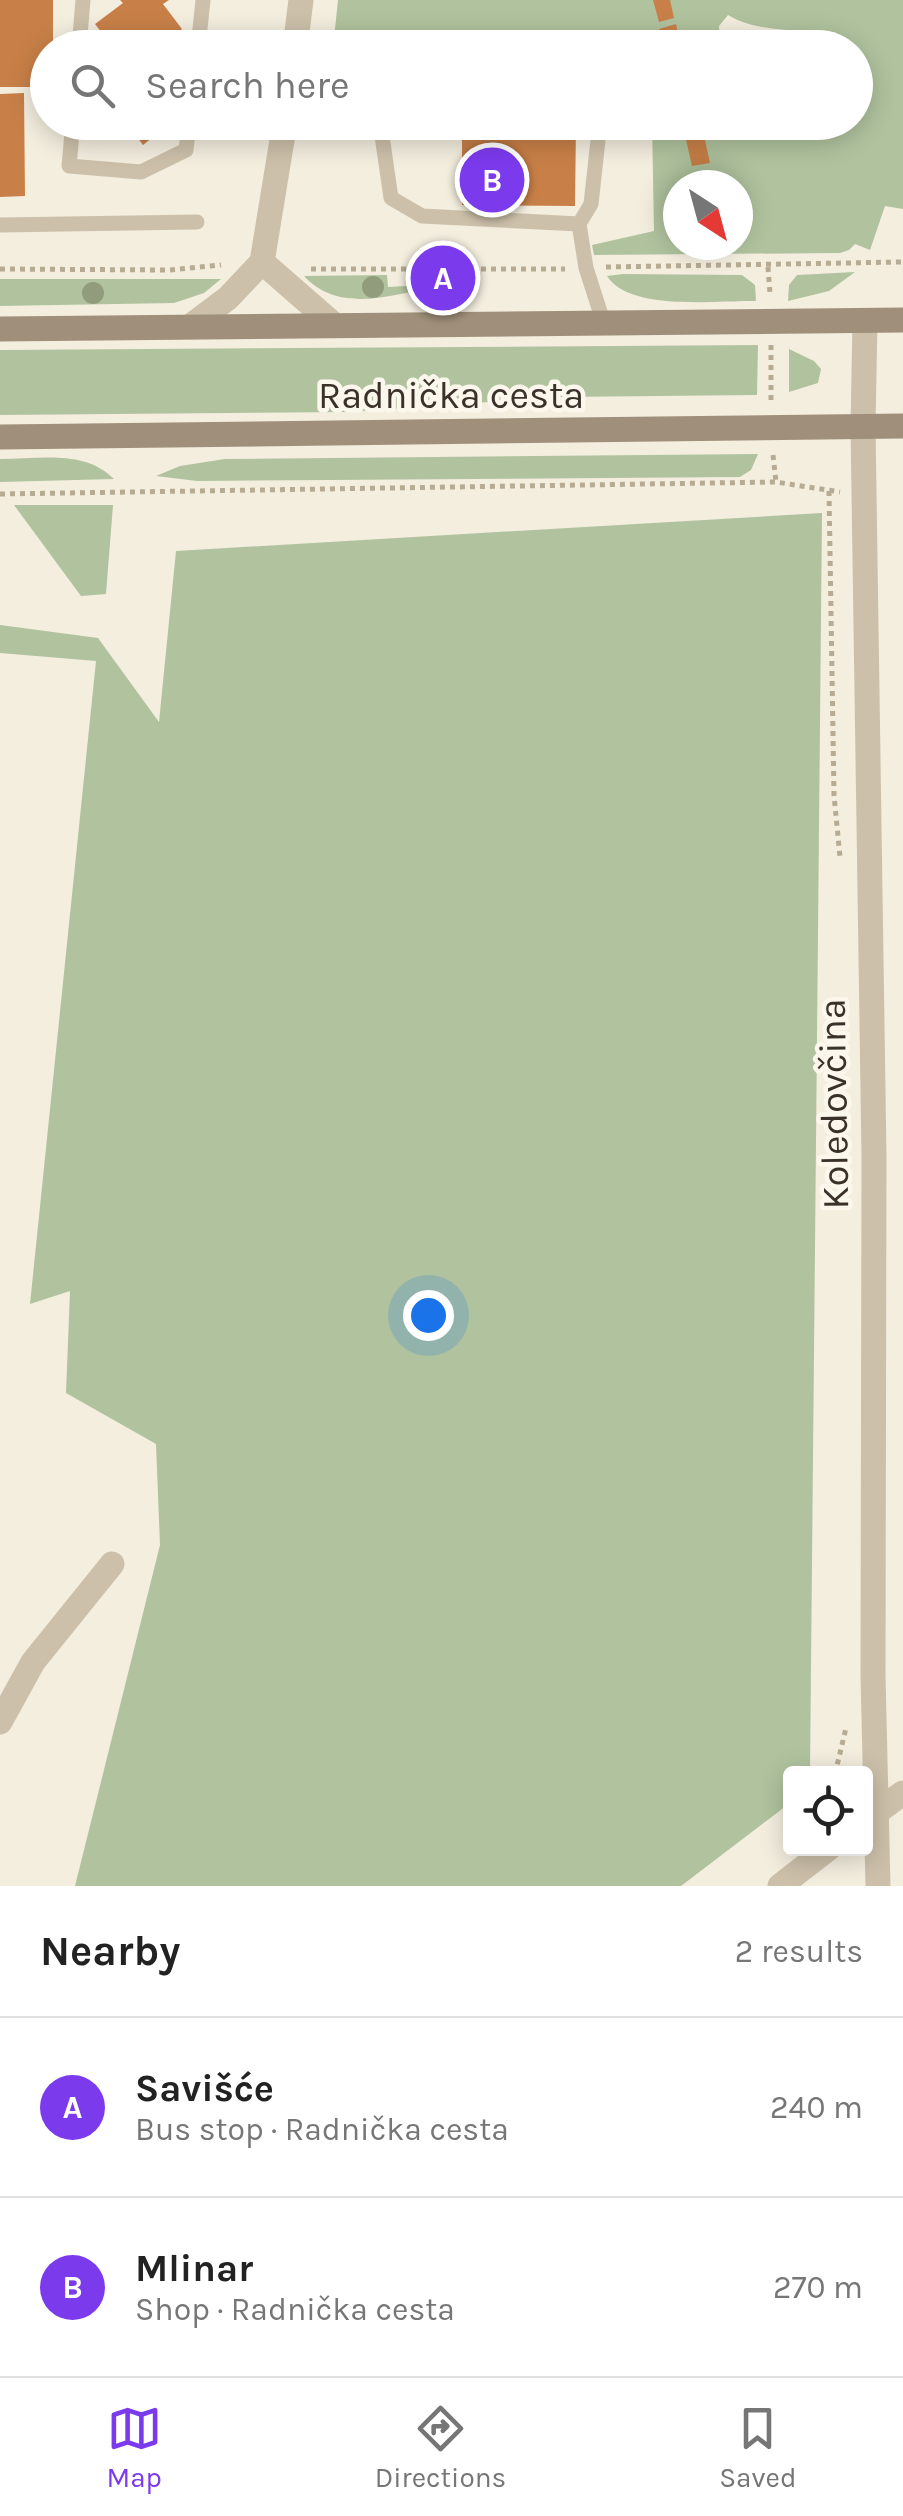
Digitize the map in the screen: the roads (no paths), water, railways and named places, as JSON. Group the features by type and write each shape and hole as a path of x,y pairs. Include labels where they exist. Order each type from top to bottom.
{"main road":[{"name":"Radnička cesta","path":"0,329 903,320"},
{"name":"Radnička cesta","path":"0,437 903,426"}],"street":[{"path":"298,30 301,0"},
{"path":"192,325 228,298 262,262 282,140"},
{"path":"262,262 332,324"},
{"name":"Koledovčina","path":"866,321 863,426 874,1156 870,1766"},
{"path":"0,1722 33,1662 112,1564"},
{"path":"873,1815 903,1793"},
{"name":"Koledovčina","path":"873,1843 878,1886"},
{"path":"780,1886 819,1856"}],"lane":[{"path":"80,30 83,0"},
{"path":"200,30 203,0"},
{"path":"71,140 69,166 140,172 186,150 187,140"},
{"path":"383,140 391,198 422,216 579,224"},
{"path":"598,140 592,204 579,224 586,268 604,324"},
{"path":"0,225 197,222"}],"place":[{"name":"Mlinar","path":"492,180"},
{"name":"Savišće","path":"443,278"}]}
